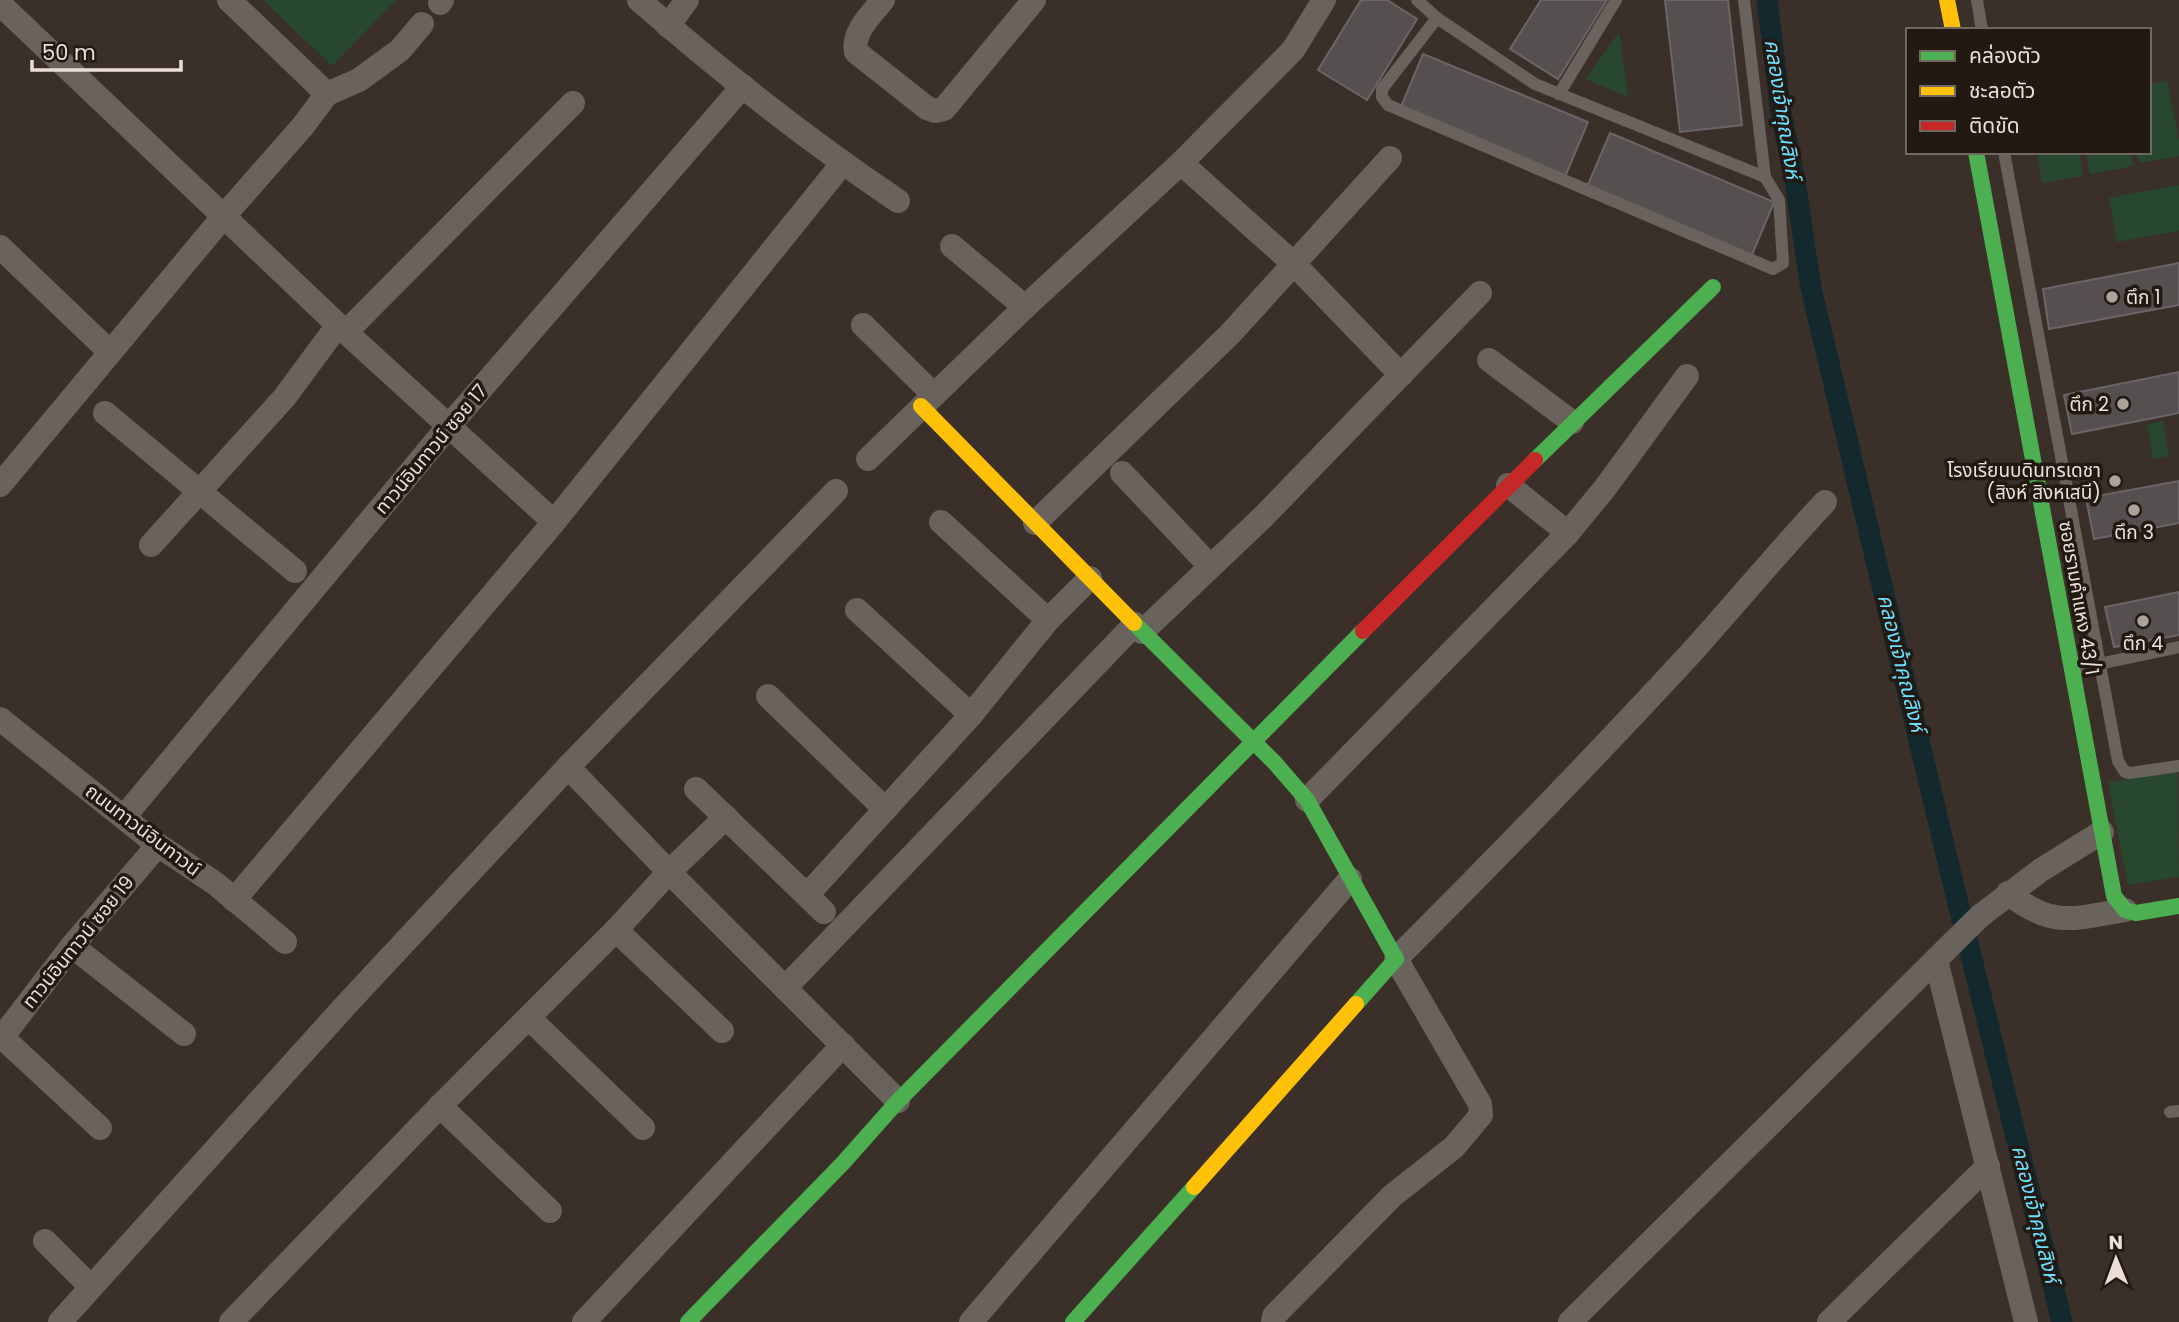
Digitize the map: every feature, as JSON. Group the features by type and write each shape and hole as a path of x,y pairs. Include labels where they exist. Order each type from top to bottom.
{"street":[{"path":"229,0 327,94"},
{"path":"639,0 842,164 898,201"},
{"path":"668,26 687,0"},
{"path":"883,0 858,32 854,41 856,52 935,111 944,108 1034,0"},
{"path":"868,459 1025,307 1181,163 1293,50 1324,0"},
{"path":"1947,0 1953,28"},
{"path":"0,4 223,217 554,522"},
{"path":"0,485 223,217 303,126 327,94 359,80 400,50 422,24"},
{"name":"ทาวน์อินทาวน์ ซอย 17","path":"124,817 448,427 743,86"},
{"path":"151,545 284,398 342,328 573,103"},
{"name":"ซอยรามคำแหง 43/1","path":"1976,154 2114,896 2124,910"},
{"path":"1035,523 1230,334 1391,158"},
{"path":"1181,163 1293,263 1401,375"},
{"path":"234,900 554,522 842,164"},
{"path":"952,246 1025,307"},
{"path":"0,247 110,352"},
{"path":"688,1322 843,1163 898,1101 1252,741 1508,485 1713,287"},
{"path":"785,988 1138,628 1264,516 1480,293"},
{"path":"863,325 1035,523 1275,763 1307,800 1480,1104 1481,1115 1454,1147 1392,1196 1278,1311 1273,1322"},
{"path":"1489,360 1572,422"},
{"path":"1307,800 1568,533 1605,488 1687,376"},
{"path":"105,413 295,571"},
{"path":"1122,473 1210,566"},
{"path":"1508,485 1568,533"},
{"path":"60,1322 345,1006 568,767 836,491"},
{"path":"1073,1322 1396,959 1521,834 1693,650 1825,502"},
{"path":"941,522 1048,620"},
{"path":"696,789 816,903 885,809 971,715 1048,620 1090,578"},
{"path":"857,610 971,715"},
{"path":"768,696 885,809"},
{"name":"ถนนทาวน์อินทาวน์","path":"0,719 285,942"},
{"path":"568,767 668,872 898,1101"},
{"path":"231,1322 617,930 668,872 726,817"},
{"path":"1570,1322 1980,916 2008,893 2102,831"},
{"name":"ทาวน์อินทาวน์ ซอย 19","path":"1,1039 72,946 158,845"},
{"path":"971,1322 1350,879"},
{"path":"2008,893 2040,915 2062,919 2124,910 2136,913 2154,912 2179,906"},
{"path":"617,930 722,1031"},
{"path":"72,946 184,1034"},
{"path":"1936,960 2026,1322"},
{"path":"529,1018 643,1128"},
{"path":"1,1039 100,1128"},
{"path":"584,1322 842,1045"},
{"path":"440,1107 550,1211"},
{"path":"1829,1322 1988,1166"},
{"path":"45,1241 91,1287"}],"lane":[{"path":"1418,0 1437,18 1535,84 1765,177"},
{"path":"1559,94 1616,0"},
{"path":"1437,18 1382,89 1382,97 1388,105 1773,269 1783,263 1779,200 1765,177 1744,0"},
{"path":"1976,0 1982,28"},
{"path":"2004,154 2121,767 2125,772 2137,774 2179,766"},
{"path":"1997,264 2024,258"},
{"path":"2071,670 2179,647"}],"green space":[{"path":"263,0 396,0 332,66"},
{"path":"1619,32 1628,97 1586,79"},
{"path":"2167,81 2179,140 2179,156 2139,163 2137,154 2151,154 2151,84"},
{"path":"2037,154 2079,154 2083,176 2042,183"},
{"path":"2086,154 2131,154 2133,166 2090,174"},
{"path":"2179,185 2179,231 2117,242 2109,198"},
{"path":"2163,421 2169,456 2153,459 2147,424"},
{"path":"2178,772 2179,877 2128,885 2108,782"}],"building":[{"path":"1361,0 1387,0 1417,19 1367,100 1318,70"},
{"path":"1541,0 1607,0 1558,79 1510,49"},
{"path":"1665,0 1728,0 1742,125 1680,132"},
{"path":"1423,54 1588,122 1565,177 1400,109"},
{"path":"1610,133 1774,202 1752,255 1587,187"},
{"name":"ตึก 1","path":"2179,263 2179,305 2049,329 2043,289"},
{"name":"ตึก 2","path":"2179,372 2179,413 2072,434 2064,395"},
{"name":"ตึก 3","path":"2179,481 2179,523 2094,539 2086,498"},
{"name":"ตึก 4","path":"2179,592 2179,635 2114,647 2105,607"}],"waterway":[{"name":"คลองเจ้าคุณสิงห์","path":"1767,0 1781,113 1795,182 1811,288 1953,883 2062,1322"}],"traffic: fast":[{"path":"1976,154 2114,896 2125,910 2136,913 2179,906"},
{"path":"1535,460 1713,287"},
{"path":"1134,623 1275,763 1307,800 1396,959 1356,1004"},
{"path":"688,1322 843,1163 898,1101 1363,631"},
{"path":"1073,1322 1194,1187"}],"traffic: slow":[{"path":"1947,0 1953,28"},
{"path":"921,406 1134,623"},
{"path":"1194,1187 1356,1004"}],"traffic: jam":[{"path":"1363,631 1535,460"}],"place":[{"name":"ตึก 1","path":"2112,297"},
{"name":"ตึก 2","path":"2123,404"},
{"name":"โรงเรียนบดินทรเดชา (สิงห์ สิงหเสนี)","path":"2115,481"},
{"name":"ตึก 3","path":"2134,510"},
{"name":"ตึก 4","path":"2143,621"}]}
